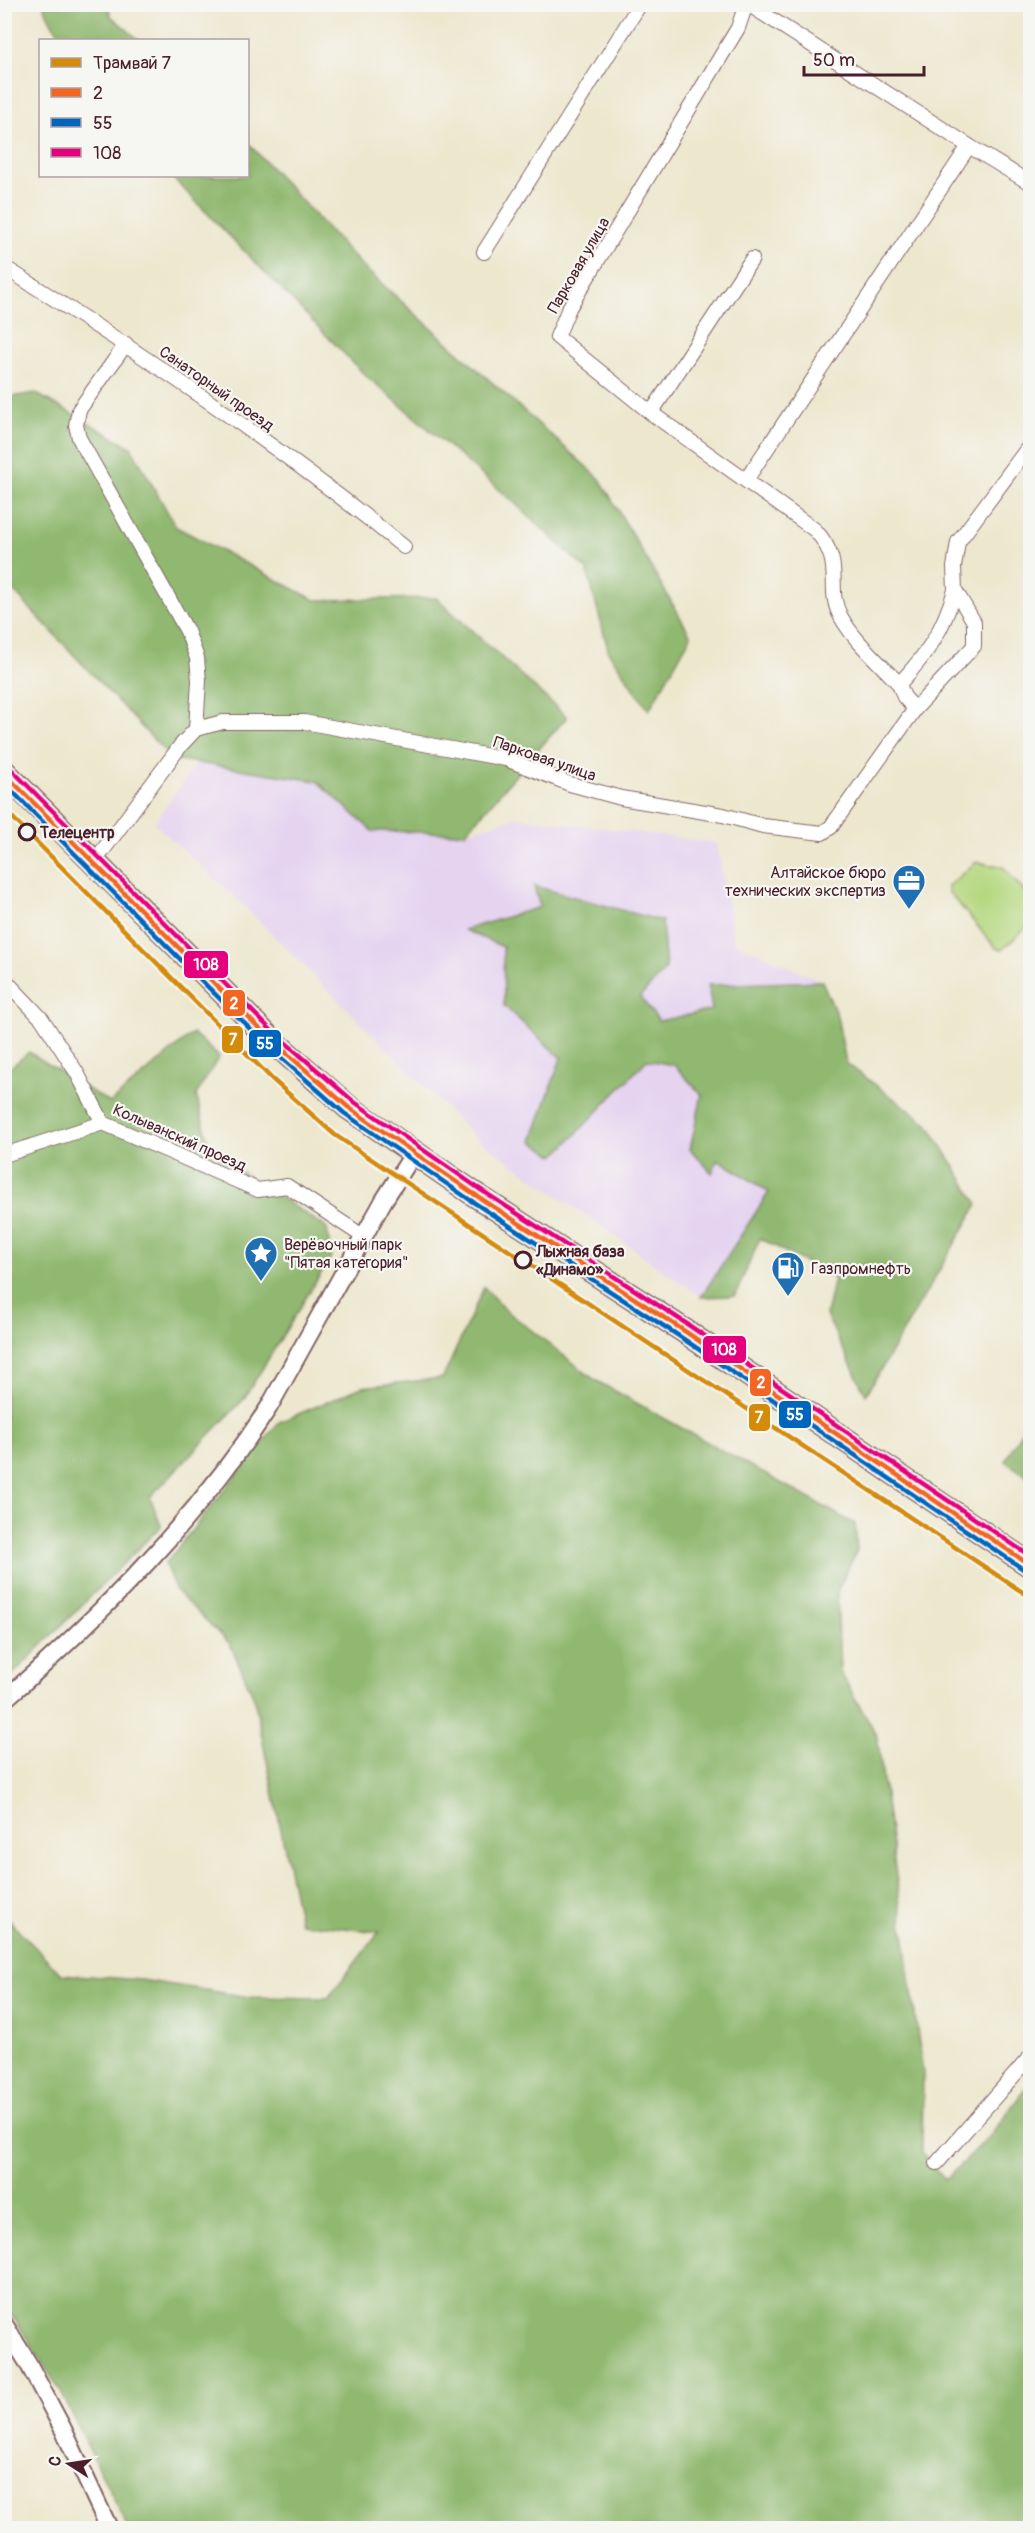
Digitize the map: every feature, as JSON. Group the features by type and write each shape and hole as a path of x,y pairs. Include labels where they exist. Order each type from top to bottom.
{"highway":[{"path":"4,772 267,1036 348,1107 1030,1565"}],"street":[{"path":"484,252 640,4"},
{"name":"Парковая улица","path":"915,709 904,697 899,684 840,615 836,598 833,560 827,543 815,530 651,413 557,337 569,308 738,28 747,4 1030,183"},
{"path":"746,480 969,146"},
{"path":"651,413 752,260"},
{"name":"Санаторный проезд","path":"4,267 126,344 330,487 404,546"},
{"path":"95,861 181,745 196,729 199,681 197,658 188,631 79,438 76,425 79,410 126,344"},
{"path":"899,684 924,658 948,617 955,591 954,567 958,542 1030,445"},
{"name":"Парковая улица","path":"196,729 223,722 304,722 506,759 570,784 621,798 723,815 763,826 822,833 831,827 844,810 915,709 974,646 974,622 955,591"},
{"name":"Колыванский проезд","path":"4,979 42,1019 77,1073 103,1123 258,1190 286,1186 364,1237"},
{"path":"4,1155 103,1123"},
{"path":"4,1700 134,1577 178,1529 250,1437 414,1153"},
{"path":"937,2163 1030,2057"},
{"path":"4,2324 28,2363 63,2429 109,2529"}],"shaded area":[{"path":"197,763 317,781 372,831 465,833 517,817 717,843 734,942 822,981 769,1192 701,1297 475,1137 236,898 154,823"}],"green space":[{"path":"43,5 108,5 111,16 138,39 64,39 53,25"},
{"path":"249,144 363,267 600,479 691,636 649,710 609,653 587,570 509,498 363,373 172,177 249,177"},
{"path":"35,393 131,447 176,527 315,600 436,598 567,717 465,833 372,831 317,781 172,759 5,582 5,398"},
{"path":"975,863 1003,867 1030,898 1030,924 1002,950 996,948 948,891 948,886"},
{"path":"534,886 662,921 666,969 640,997 659,1021 712,1010 708,985 822,981 837,1016 846,1063 928,1124 978,1204 866,1395 826,1315 834,1278 760,1238 735,1296 701,1297 769,1192 718,1159 712,1173 690,1149 702,1095 674,1065 647,1060 555,1156 532,1141 561,1058 504,1006 503,947 464,930 540,907"},
{"path":"193,1033 219,1057 196,1095 211,1152 327,1228 331,1257 243,1400 150,1497 161,1526 5,1682 5,1072 29,1052 110,1103"},
{"path":"484,1287 503,1308 595,1380 855,1524 857,1550 837,1591 840,1672 877,1736 923,2073 922,2154 945,2180 991,2135 1030,2082 1030,2528 128,2528 61,2392 5,2304 4,1915 61,1974 141,1980 250,1997 328,1998 379,1932 300,1923 254,1698 230,1644 176,1591 165,1564 279,1422 362,1387 443,1378"},
{"path":"1030,1416 1030,1478 1005,1461"}],"tram line":[{"name":"7","path":"4,809 272,1079 335,1135 1030,1597"}],"transit line":[{"name":"108","path":"9,767 272,1031 353,1101 478,1188 687,1324 1030,1556"},
{"name":"2","path":"4,773 267,1036 348,1107 474,1194 683,1330 1030,1565"},
{"name":"55","path":"4,783 262,1041 344,1113 470,1200 679,1336 1026,1571"}],"place":[{"name":"Телецентр","path":"27,832"},
{"name":"Алтайское бюро технических экспертиз","path":"909,910"},
{"name":"Лыжная база «Динамо»","path":"523,1260"},
{"name":"Верёвочный парк \"Пятая категория\"","path":"261,1282"},
{"name":"Газпромнефть","path":"788,1297"}]}
